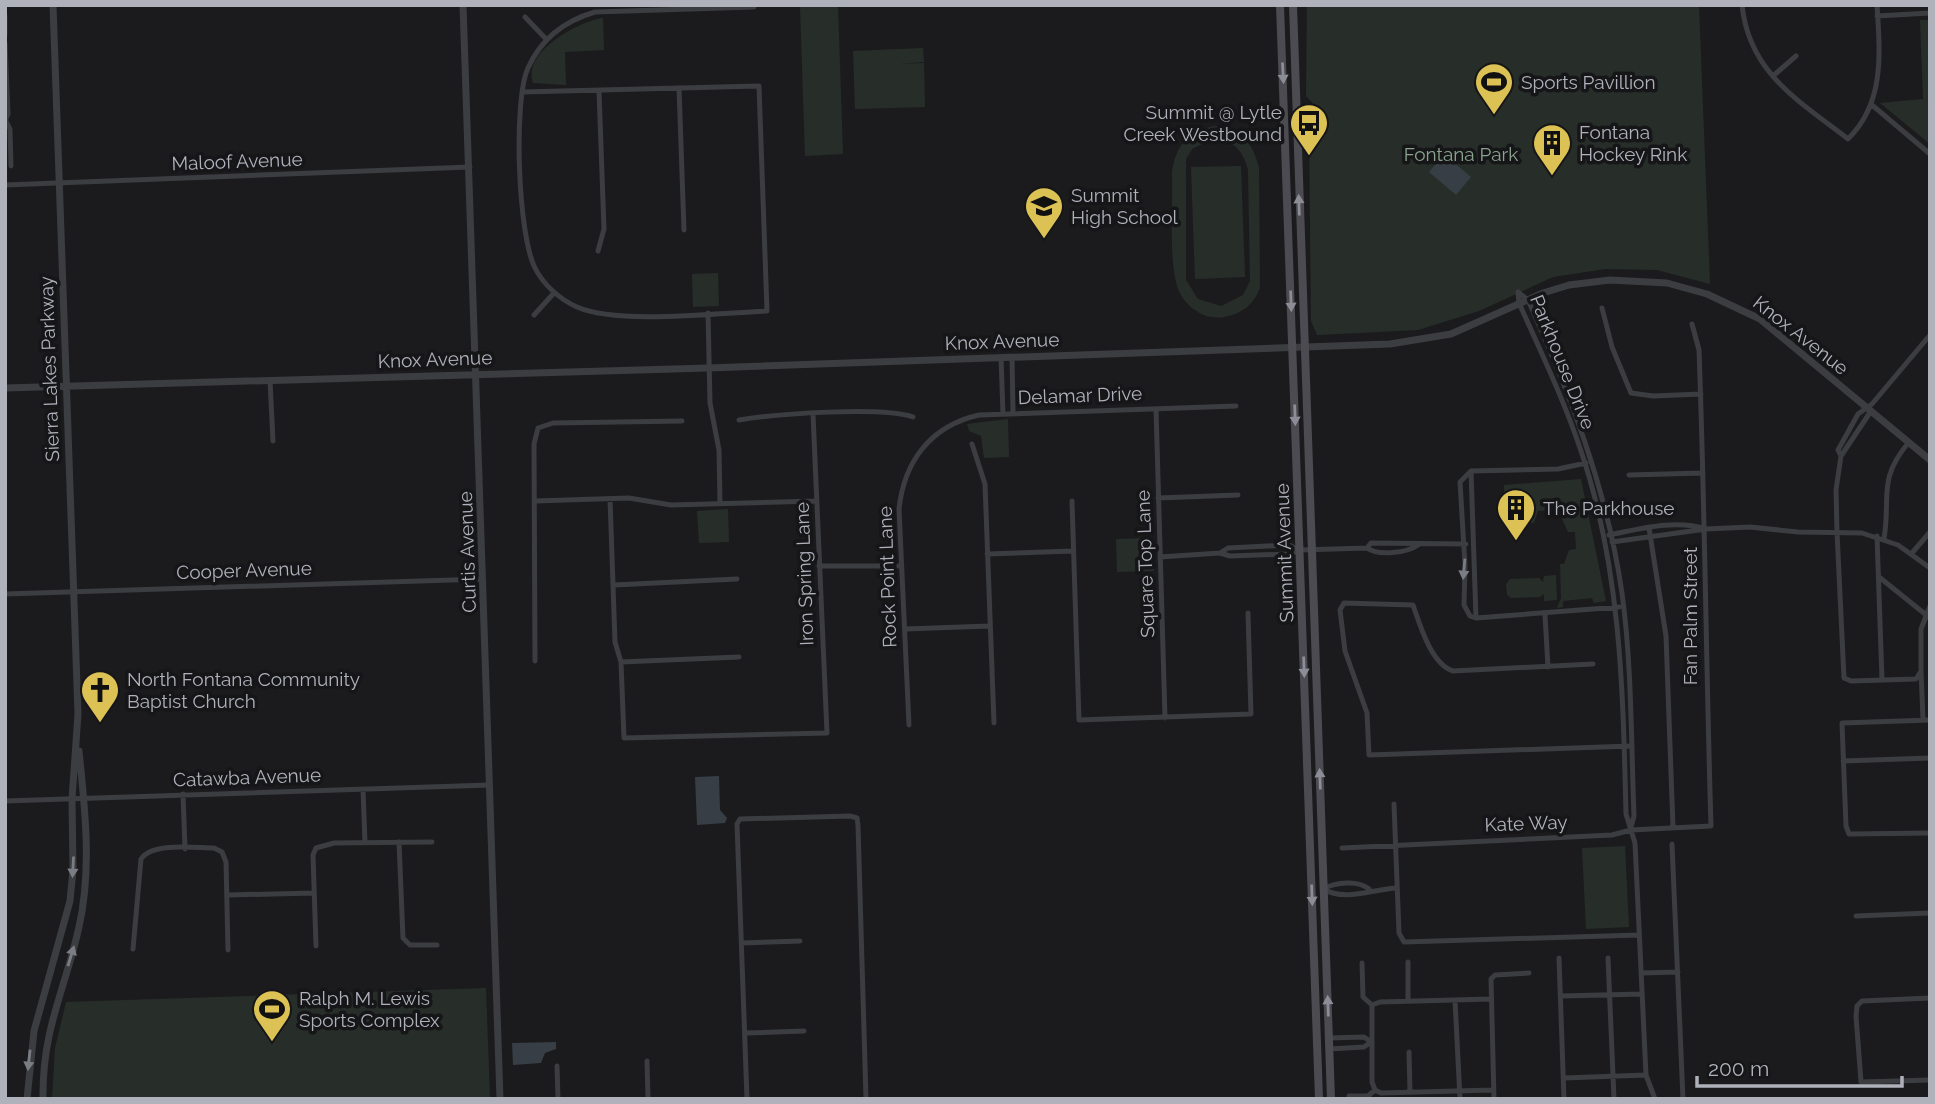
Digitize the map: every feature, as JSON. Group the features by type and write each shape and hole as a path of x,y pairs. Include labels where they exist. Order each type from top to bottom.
{"main road":[{"name":"Summit Avenue","path":"1280,5 1319,1099"},
{"name":"Summit Avenue","path":"1293,5 1331,1099"}],"street":[{"name":"Sierra Lakes Parkway","path":"43,1099 50,1021 84,900 87,869 84,798 77,733 53,5"},
{"name":"Curtis Avenue","path":"463,5 500,1099"},
{"path":"1742,5 1750,43 1773,76 1848,139 1861,127 1878,80 1877,5"},
{"path":"1877,16 1926,13 1923,5"},
{"path":"522,92 759,86 767,311 607,315 575,306 554,293 536,271 524,230 519,117 522,92 526,71 547,39 584,15 628,7 754,7"},
{"path":"5,16 5,35"},
{"path":"524,17 547,39"},
{"path":"6,43 6,121 10,129 11,166"},
{"path":"1773,76 1796,56"},
{"path":"679,88 684,230"},
{"path":"598,251 604,229 599,90"},
{"path":"1871,105 1930,154"},
{"name":"Maloof Avenue","path":"5,185 470,167"},
{"name":"Knox Avenue","path":"5,388 708,368 1429,340 1474,326 1519,303 1569,285 1610,280 1667,283 1707,293 1759,319 1930,460"},
{"path":"534,315 554,293"},
{"name":"Parkhouse Drive","path":"1528,300 1576,414 1612,534 1631,746 1634,816 1631,830"},
{"name":"Parkhouse Drive","path":"1519,303 1559,393 1585,463 1620,607 1626,814 1636,843 1646,1075 1649,1095 1655,1099"},
{"path":"1602,308 1612,347 1631,393 1653,396 1701,394"},
{"path":"708,313 710,403 719,450 720,503"},
{"name":"Fan Palm Street","path":"1692,324 1699,350 1701,394 1706,529 1703,583 1712,826"},
{"path":"1921,669 1916,679 1851,681 1844,678 1836,490 1841,456 1869,407 1930,335"},
{"path":"1012,356 1013,413"},
{"path":"1001,357 1003,414"},
{"path":"270,380 272,441"},
{"name":"Delamar Drive","path":"932,438 965,418 1003,414 1236,407"},
{"name":"Square Top Lane","path":"1156,409 1165,718"},
{"path":"739,420 887,412 913,417"},
{"name":"Iron Spring Lane","path":"621,662 624,738 827,733 813,414"},
{"path":"535,661 534,444 538,428 553,423 682,421"},
{"name":"Rock Point Lane","path":"909,725 899,509 904,479 916,455 932,438"},
{"path":"1884,539 1886,480 1890,467 1909,442"},
{"path":"972,444 985,484 994,723"},
{"path":"1592,461 1558,469 1471,471 1464,476 1459,489 1464,544 1464,605 1471,616 1476,618 1545,615 1620,607"},
{"path":"1471,471 1476,618"},
{"path":"1629,475 1703,473"},
{"path":"1158,498 1238,495"},
{"path":"535,501 629,498 663,505 816,501"},
{"path":"610,499 615,642 621,662 739,657"},
{"path":"1072,501 1079,720 1251,714 1248,613"},
{"path":"1604,536 1690,524 1706,529"},
{"path":"1606,544 1706,529 1750,527 1797,533 1837,532 1877,536 1912,553 1930,568"},
{"path":"1649,528 1666,636 1673,827"},
{"path":"1912,553 1930,532"},
{"path":"1877,536 1882,680"},
{"path":"1160,557 1220,553 1250,556 1290,554 1300,550 1367,548 1371,542 1473,544"},
{"path":"1220,553 1228,548 1289,545 1300,550"},
{"path":"1249,547 1250,556"},
{"path":"987,554 1073,551"},
{"path":"819,566 900,566"},
{"path":"1879,577 1928,616"},
{"name":"Cooper Avenue","path":"5,594 483,579"},
{"path":"614,585 737,579"},
{"path":"1593,664 1453,671 1446,669 1424,637 1413,606 1344,603 1340,610 1345,651 1367,713 1369,755 1631,746"},
{"path":"1930,606 1920,640 1926,720 1843,723 1849,834 1930,833"},
{"path":"1545,615 1548,667"},
{"path":"905,629 989,626"},
{"name":"Sierra Lakes Parkway","path":"27,1099 34,1031 70,901 73,870 72,799 77,733"},
{"path":"1843,761 1930,758"},
{"name":"Catawba Avenue","path":"5,801 489,785"},
{"path":"363,789 365,843"},
{"path":"183,794 185,849"},
{"path":"1394,804 1399,933 1404,942 1639,935"},
{"path":"747,1099 737,824 740,819 857,818 866,1099"},
{"name":"Kate Way","path":"1342,848 1612,835 1631,830 1712,826"},
{"path":"399,842 406,942 410,945 437,945"},
{"path":"316,946 313,855 316,848 321,845 432,842"},
{"path":"1672,844 1683,1099"},
{"path":"133,949 141,859 144,853 154,850 214,848 222,852 226,862 228,950"},
{"path":"1323,888 1332,884 1363,884 1369,889"},
{"path":"1323,888 1332,894 1363,894 1369,889 1397,888"},
{"path":"227,895 314,893"},
{"path":"1856,916 1930,913"},
{"path":"742,943 800,941"},
{"path":"1559,958 1564,1099"},
{"path":"1608,958 1614,1099"},
{"path":"1408,962 1408,1002"},
{"path":"1362,963 1363,997 1372,1005 1490,999"},
{"path":"1641,973 1678,972"},
{"path":"1494,1099 1491,979 1495,975 1529,973"},
{"path":"1561,996 1642,994"},
{"path":"1930,998 1858,1002 1861,1082 1930,1080"},
{"path":"1455,1000 1460,1099"},
{"path":"1349,1096 1368,1097 1375,1090 1371,1042 1372,1005"},
{"path":"746,1033 804,1031"},
{"path":"1329,1038 1364,1037 1371,1042"},
{"path":"1354,1038 1354,1048"},
{"path":"1329,1049 1364,1047 1371,1042"},
{"path":"1409,1052 1413,1094"},
{"path":"647,1062 648,1099"},
{"path":"557,1066 558,1099"},
{"path":"1564,1077 1646,1075"},
{"path":"1375,1090 1381,1093 1413,1094 1493,1090"}],"green space":[{"path":"838,5 843,154 805,156 800,6"},
{"name":"Fontana Park","path":"1307,5 1699,5 1710,284 1657,270 1605,269 1553,277 1479,311 1418,330 1317,335 1311,321 1309,128 1316,119 1312,102 1306,96"},
{"path":"603,18 604,50 565,52 566,85 533,83 532,71 544,50 567,32"},
{"path":"1920,20 1930,20 1930,144 1880,103 1923,99"},
{"path":"923,48 924,62 899,64 924,63 925,107 855,109 853,51"},
{"path":"1214,126 1239,134 1249,144 1259,168 1260,288 1246,307 1236,313 1216,318 1193,309 1178,290 1172,228 1172,172 1176,154 1190,137","holes":["1214,138 1237,148 1248,170 1250,281 1243,295 1221,306 1198,299 1186,280 1186,159 1192,149"]},
{"path":"1241,166 1245,277 1195,279 1191,167"},
{"path":"718,273 719,306 693,307 692,274"},
{"path":"1008,419 1009,457 984,458 981,436 969,431 967,424"},
{"path":"1581,479 1606,601 1594,603 1592,598 1563,601 1563,607 1557,608 1561,598 1560,564 1564,564 1569,550 1576,549 1575,532 1568,532 1561,517 1556,517 1555,510 1538,511 1534,523 1505,522 1504,485"},
{"path":"728,509 729,542 699,543 697,511"},
{"path":"1153,538 1154,571 1117,572 1116,539"},
{"path":"1556,575 1557,600 1544,601 1544,594 1540,597 1511,598 1507,595 1506,584 1510,579 1539,578 1543,582 1544,576"},
{"path":"1625,846 1629,927 1586,929 1582,848"},
{"name":"Ralph M. Lewis Sports Complex","path":"486,988 490,1099 52,1099 55,1048 66,1002"}],"shaded area":[{"path":"1444,154 1471,177 1456,195 1429,172"},
{"path":"719,776 720,810 727,818 725,823 697,825 695,777"},
{"path":"556,1042 556,1049 545,1053 541,1063 513,1065 512,1043"}],"place":[{"name":"Sports Pavillion","path":"1494,116"},
{"name":"Summit @ Lytle Creek Westbound","path":"1309,157"},
{"name":"Fontana Hockey Rink","path":"1552,177"},
{"name":"Summit High School","path":"1044,240"},
{"name":"The Parkhouse","path":"1516,542"},
{"name":"North Fontana Community Baptist Church","path":"100,724"},
{"name":"Ralph M. Lewis Sports Complex","path":"272,1043"}]}
